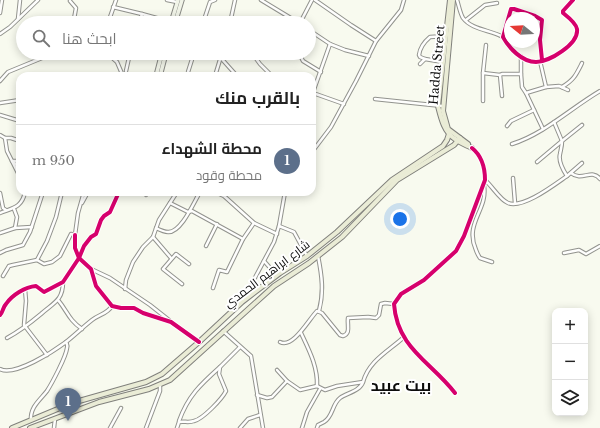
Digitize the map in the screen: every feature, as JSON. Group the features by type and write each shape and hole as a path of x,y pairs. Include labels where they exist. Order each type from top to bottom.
{"main road":[{"name":"Hadda Street","path":"450,0 448,36 440,106 447,127 466,145 472,148"},
{"name":"Hadda Street","path":"453,0 444,62 440,106 442,122 448,134 459,139 472,148"},
{"name":"شارع ابراهيم الحمدي","path":"30,428 99,402 160,385 180,372 274,286 300,270 342,237 402,176 443,146 447,140 448,134"},
{"name":"شارع ابراهيم الحمدي","path":"12,428 72,403 146,382 162,374 174,365 242,302 307,256 337,232 386,185 415,166 454,145 459,139"},
{"path":"454,145 466,145"},
{"path":"386,185 389,189"},
{"path":"296,263 300,270"},
{"path":"72,403 74,411"}],"street":[{"path":"0,13 2,0"},
{"path":"18,16 20,0"},
{"path":"21,16 38,0"},
{"path":"111,16 116,0"},
{"path":"167,0 178,1 174,16"},
{"path":"175,16 182,0"},
{"path":"205,16 210,2 215,0"},
{"path":"232,16 235,0"},
{"path":"261,0 287,16"},
{"path":"304,16 314,0 376,41"},
{"path":"316,147 331,127 376,41 401,10 404,0"},
{"path":"457,0 462,17 476,27 498,34 503,37 511,48 526,60 537,62 554,57 573,41 577,33 576,25 563,12 573,0"},
{"path":"70,1 76,8 75,16"},
{"path":"466,20 485,5 497,3"},
{"path":"114,7 149,16"},
{"path":"503,37 511,9 540,18 542,20 540,40 541,61 546,87"},
{"path":"0,34 16,21"},
{"path":"316,35 330,44 345,50 369,56"},
{"path":"444,62 420,57 418,55 425,41 430,37 448,36"},
{"path":"316,86 330,44"},
{"path":"483,101 483,73 486,45"},
{"path":"521,56 520,74 522,87 543,129"},
{"path":"420,64 425,58"},
{"path":"0,81 8,72 37,60"},
{"path":"115,60 121,72"},
{"path":"126,71 128,60"},
{"path":"157,72 160,60"},
{"path":"161,72 164,60"},
{"path":"188,72 192,60"},
{"path":"216,72 219,60"},
{"path":"223,60 233,72"},
{"path":"257,60 268,72"},
{"path":"302,60 321,72"},
{"path":"562,87 571,82 582,63"},
{"path":"483,73 500,75 520,74"},
{"path":"500,75 502,96"},
{"path":"526,93 553,85 568,90"},
{"path":"512,144 543,129 600,91"},
{"path":"316,95 344,104"},
{"path":"375,99 440,106"},
{"path":"0,103 16,101"},
{"path":"507,126 511,121 534,110"},
{"path":"0,115 16,120"},
{"path":"554,122 562,141 559,156 560,162 562,169 567,176"},
{"path":"538,162 582,125"},
{"path":"0,135 4,138 16,140"},
{"path":"4,138 5,146 16,169"},
{"path":"455,394 445,380 413,351 403,338 397,324 394,304 401,294 424,280 456,251 464,236 485,180 485,171 482,160 472,148"},
{"path":"12,161 16,164"},
{"path":"485,180 508,203 526,201 567,176 582,163"},
{"path":"571,173 579,177 590,174 598,176 600,179"},
{"path":"514,178 515,202"},
{"path":"484,186 485,195 472,234 472,242 480,258 492,262"},
{"path":"0,193 3,208 6,210"},
{"path":"0,213 6,210 14,209 23,200 24,196"},
{"path":"0,253 23,245 32,227 42,196"},
{"path":"37,260 47,241 56,217 61,196"},
{"path":"82,203 83,196"},
{"path":"86,196 78,213 75,236 75,248 79,258 91,269 105,275 150,304 171,322 199,342"},
{"path":"7,338 25,328 58,300 62,293 63,282 79,258 84,246 91,237 96,234 101,220 110,212 117,196"},
{"path":"125,289 126,280 133,262 153,237 159,220 174,196"},
{"path":"156,228 168,232 179,227 198,196"},
{"path":"224,196 254,223 277,234"},
{"path":"242,302 277,234 284,196"},
{"path":"170,203 188,212 192,211 243,239"},
{"path":"14,209 17,217 15,228"},
{"path":"213,288 217,272 219,270 227,272 243,239 254,223"},
{"path":"206,246 217,224"},
{"path":"279,226 294,232 307,256"},
{"path":"0,233 15,228 32,227"},
{"path":"2,276 9,266 37,260 44,264 52,262 62,252 71,234 75,236"},
{"path":"153,237 171,258"},
{"path":"564,253 579,250 586,254 600,246"},
{"path":"182,284 163,269 176,254 189,264"},
{"path":"280,342 288,343 301,333 306,323 316,312 319,311 322,298 322,283 318,256"},
{"path":"264,261 272,270 280,274"},
{"path":"91,269 96,286 112,306 134,308 143,313 171,322"},
{"path":"0,315 5,304 12,297 25,289 36,286 44,292 63,282"},
{"path":"25,289 26,301 23,321 25,328 47,355"},
{"path":"58,300 70,319 82,329"},
{"path":"319,311 327,318 340,335 344,336 348,331 348,318 376,318 379,315 380,304 394,304"},
{"path":"0,369 7,371 16,370 47,355 100,315 108,312 112,306"},
{"path":"224,331 251,356 263,428"},
{"path":"301,333 315,365 317,372 317,386 320,389 325,390 337,386 363,382"},
{"path":"317,428 318,425 324,422 331,413 335,402 362,386 368,368 403,338"},
{"path":"30,420 31,411 48,390 63,359 68,346 66,342"},
{"path":"176,428 184,409 196,389 240,347"},
{"path":"179,422 194,421 199,419 223,397 226,391 219,374 220,367"},
{"path":"277,370 287,381 300,390 317,386"},
{"path":"257,395 267,398 272,397 287,381"},
{"path":"146,428 160,391 160,385"},
{"path":"302,428 307,412 320,389"},
{"path":"110,428 121,408"},
{"path":"240,428 248,419 260,415"},
{"path":"54,428 56,418"}],"cycle path":[{"path":"542,60 540,40 542,20 535,16 511,9 503,37 516,54 526,60 536,62 555,56 568,46 576,35 577,29 575,25 572,20 563,13 563,11 573,0"},
{"path":"455,393 408,343 401,332 396,319 394,304 401,294 424,280 456,251 464,236 485,180 482,162 472,148"},
{"path":"0,315 5,305 15,295 23,290 36,286 44,292 63,282 79,258 84,246 91,237 96,234 101,220 110,212 117,196"},
{"path":"75,235 75,248 79,258 91,269 96,286 112,306 134,308 143,313 171,322 199,342"}],"place":[{"name":"محطة الشهداء","path":"68,421"}],"district":[{"name":"بيت عبيد","path":"401,385"}]}
